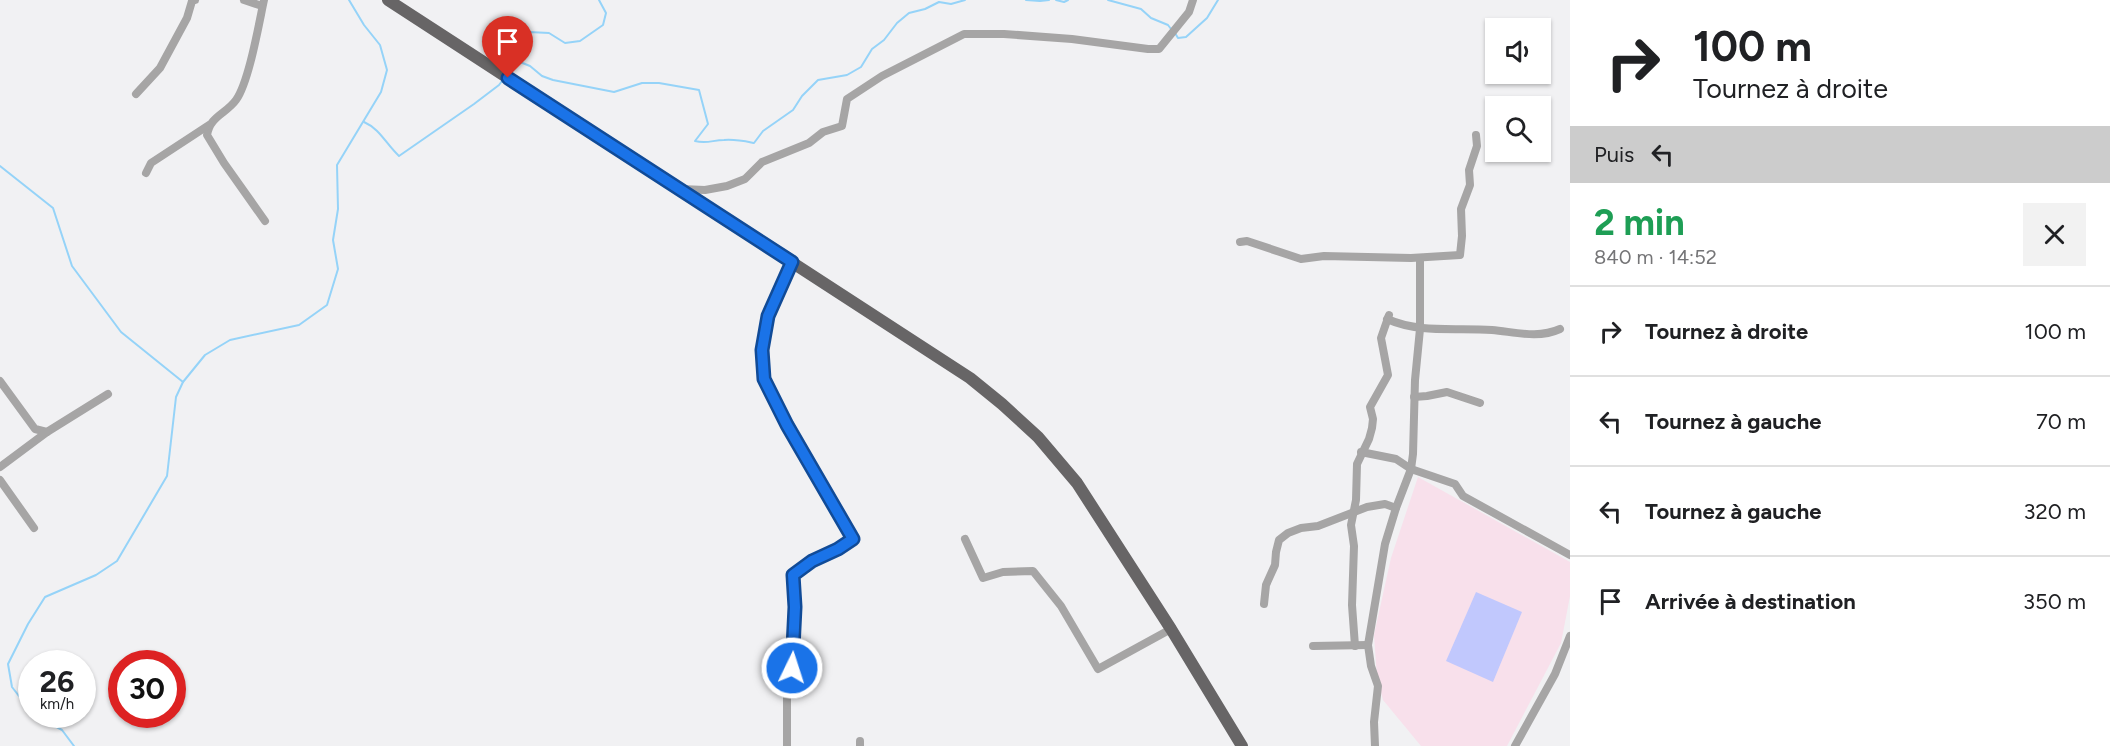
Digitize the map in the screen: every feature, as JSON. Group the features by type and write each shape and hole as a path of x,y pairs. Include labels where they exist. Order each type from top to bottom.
{"main road":[{"path":"388,0 970,378 1002,404 1030,430 1077,483 1172,629 1242,746"}],"street":[{"path":"136,94 160,68 187,18 192,1 195,0"},
{"path":"146,173 151,163 209,125 236,100 244,80 263,3 244,0"},
{"path":"679,189 727,186 745,179 762,162 809,143 823,132 842,126 847,99 882,76 964,34 1004,34 1072,39 1159,49 1189,12 1193,0"},
{"path":"209,125 207,135 265,221"},
{"path":"1240,242 1247,241 1301,259 1324,256 1420,258 1460,255 1461,209 1470,186 1469,170 1477,146 1476,135"},
{"path":"1376,746 1374,722 1378,686 1371,666 1368,645 1385,544 1411,469 1420,329 1420,258"},
{"path":"788,746 786,706 794,639 793,575 812,561 853,539 787,425 764,379 762,350 768,316 792,262"},
{"path":"1355,646 1352,605 1354,546 1350,525 1356,500 1357,464 1361,452 1370,439 1372,428 1370,407 1388,375 1381,338 1388,317 1406,326 1420,329 1491,330 1519,334 1544,334 1560,329"},
{"path":"0,381 35,429 47,432"},
{"path":"1414,397 1447,392 1480,403"},
{"path":"0,467 47,432 108,394"},
{"path":"1361,452 1396,459 1411,469 1455,484 1463,496 1570,555"},
{"path":"0,480 34,528"},
{"path":"1264,604 1266,585 1275,566 1279,540 1288,533 1301,528 1318,526 1353,511 1385,504 1396,508"},
{"path":"965,539 983,578 1003,572 1033,571 1061,606 1098,669 1172,629"},
{"path":"1515,746 1556,674 1570,636"},
{"path":"1313,646 1368,645"}],"shaded area":[{"path":"1418,477 1570,562 1570,596 1561,643 1507,746 1421,746 1383,700 1377,677 1374,635 1391,558"},
{"path":"1476,592 1522,612 1493,682 1446,661"}],"waterway":[{"path":"18,695 12,687 8,664 28,624 45,597 96,575 117,561 167,476 176,397 183,382 205,355 230,340 299,325 327,305 338,269 333,240 338,209 337,165 381,92 387,70 380,45 364,25 349,0"},
{"path":"507,74 529,32 549,33 565,43 580,41 603,25 606,13 599,0"},
{"path":"515,60 553,80 614,92 642,83 659,83 699,90 708,124 695,141 739,140 754,143 763,131 793,110 802,96 818,80 847,75 861,67 872,49 884,40 897,23 909,13 939,2 951,4 965,0"},
{"path":"1026,0 1049,0"},
{"path":"1056,0 1064,2 1068,0"},
{"path":"1108,0 1141,9 1151,18 1168,25 1171,29"},
{"path":"1175,33 1178,38 1186,37 1207,18 1218,0"},
{"path":"364,122 379,133 399,156 474,104 502,81"},
{"path":"0,166 53,208 72,266 121,332 183,382"},
{"path":"58,728 74,746"}],"route":[{"path":"508,78 792,262 768,316 762,350 764,379 787,425 853,539 812,561 793,575 795,607 792,668"}]}
